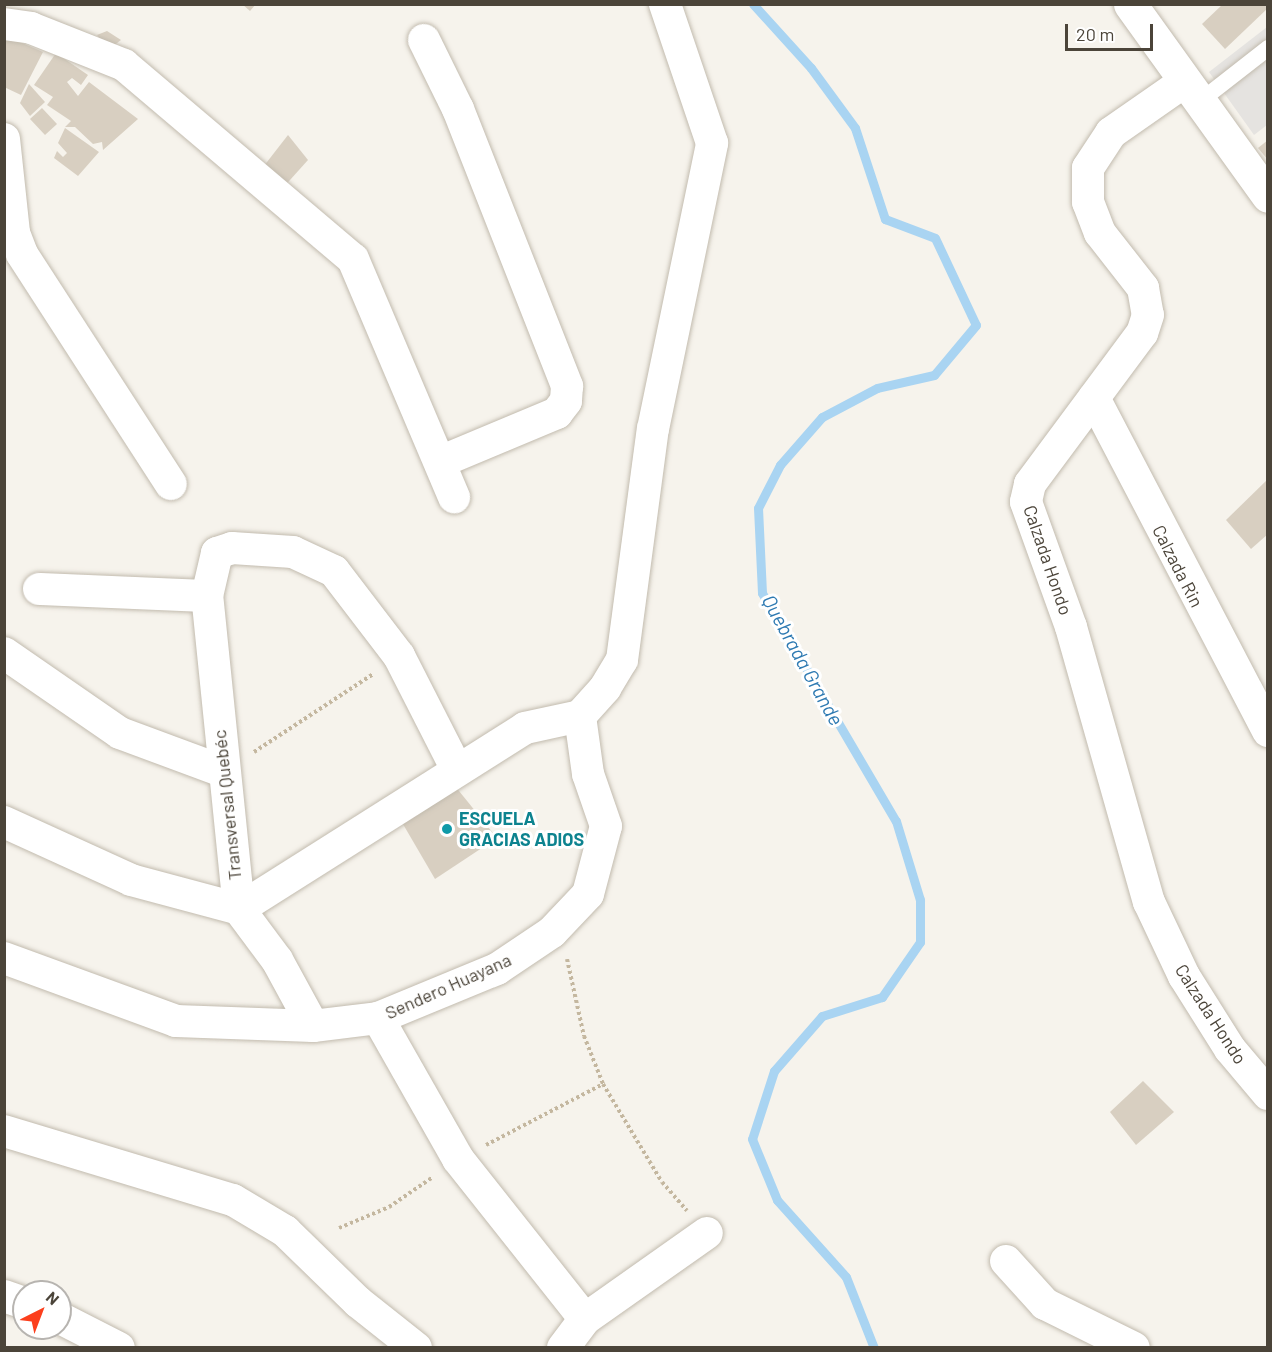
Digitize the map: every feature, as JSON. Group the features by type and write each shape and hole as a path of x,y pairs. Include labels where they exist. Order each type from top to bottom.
{"street":[{"path":"4,822 130,880 239,909 525,728 580,716 622,660 653,429 712,143 665,4"},
{"path":"1131,4 1268,196"},
{"path":"4,24 31,28 123,65 353,259 454,497"},
{"path":"424,40 458,109 567,386 566,401 557,413 440,462"},
{"name":"Calzada Hondo","path":"1192,92 1111,133 1088,168 1088,202 1100,233 1148,302 1142,333 1030,484 1026,502 1071,627 1149,902 1184,976 1230,1049 1268,1094"},
{"path":"4,139 14,233 22,254 171,484"},
{"name":"Calzada Rin","path":"1094,398 1268,731"},
{"name":"Transversal Quebéc","path":"313,1026 277,960 239,909 222,771 207,596 211,563 217,553 232,548 293,552 334,571 399,656"},
{"path":"39,589 207,596"},
{"path":"4,653 120,733 222,771"},
{"path":"399,656 457,770"},
{"name":"Sendero Huayana","path":"4,958 176,1021 313,1026 378,1018 497,969 552,932 588,894 606,826 588,774 580,716"},
{"path":"378,1018 458,1159 585,1319"},
{"path":"4,1131 233,1200 285,1231 358,1302 417,1347"},
{"path":"563,1347 585,1319 707,1233"},
{"path":"1006,1261 1045,1304 1134,1347"},
{"path":"72,1324 119,1347"}],"lane":[{"path":"1192,92 1268,48"}],"path":[{"path":"222,771 304,724 399,656"},
{"path":"552,932 571,966 584,1036 603,1084 662,1182 707,1233"}],"shaded area":[{"path":"1267,27 1267,125 1254,135 1209,72"}],"building":[{"path":"242,4 256,4 250,11"},
{"path":"1223,4 1268,4 1268,8 1225,49 1202,24"},
{"path":"107,31 121,40 108,50 97,35"},
{"path":"4,35 43,52 21,95 4,87"},
{"path":"56,53 88,75 81,85 72,78 67,82 78,96 89,82 138,119 103,150 102,142 93,144 75,127 65,127 71,121 47,105 53,97 34,85"},
{"path":"29,84 45,102 30,116 20,103"},
{"path":"42,108 57,124 45,135 30,119"},
{"path":"65,128 99,152 78,176 54,158 57,151 63,157 67,153 58,143"},
{"path":"288,135 308,160 281,190 260,171"},
{"path":"1268,140 1268,160 1258,148"},
{"path":"1268,479 1268,534 1251,549 1226,520"},
{"name":"ESCUELA GRACIAS ADIOS","path":"455,786 497,838 435,879 400,819"},
{"path":"1143,1081 1174,1112 1136,1145 1110,1112"}],"waterway":[{"name":"Quebrada Grande","path":"753,4 811,68 855,128 885,219 935,238 976,325 934,375 877,388 822,417 780,465 758,508 762,593 896,821 920,900 920,942 882,997 822,1016 774,1071 752,1139 777,1200 846,1277 874,1348"}],"place":[{"name":"ESCUELA GRACIAS ADIOS","path":"447,829"}]}
